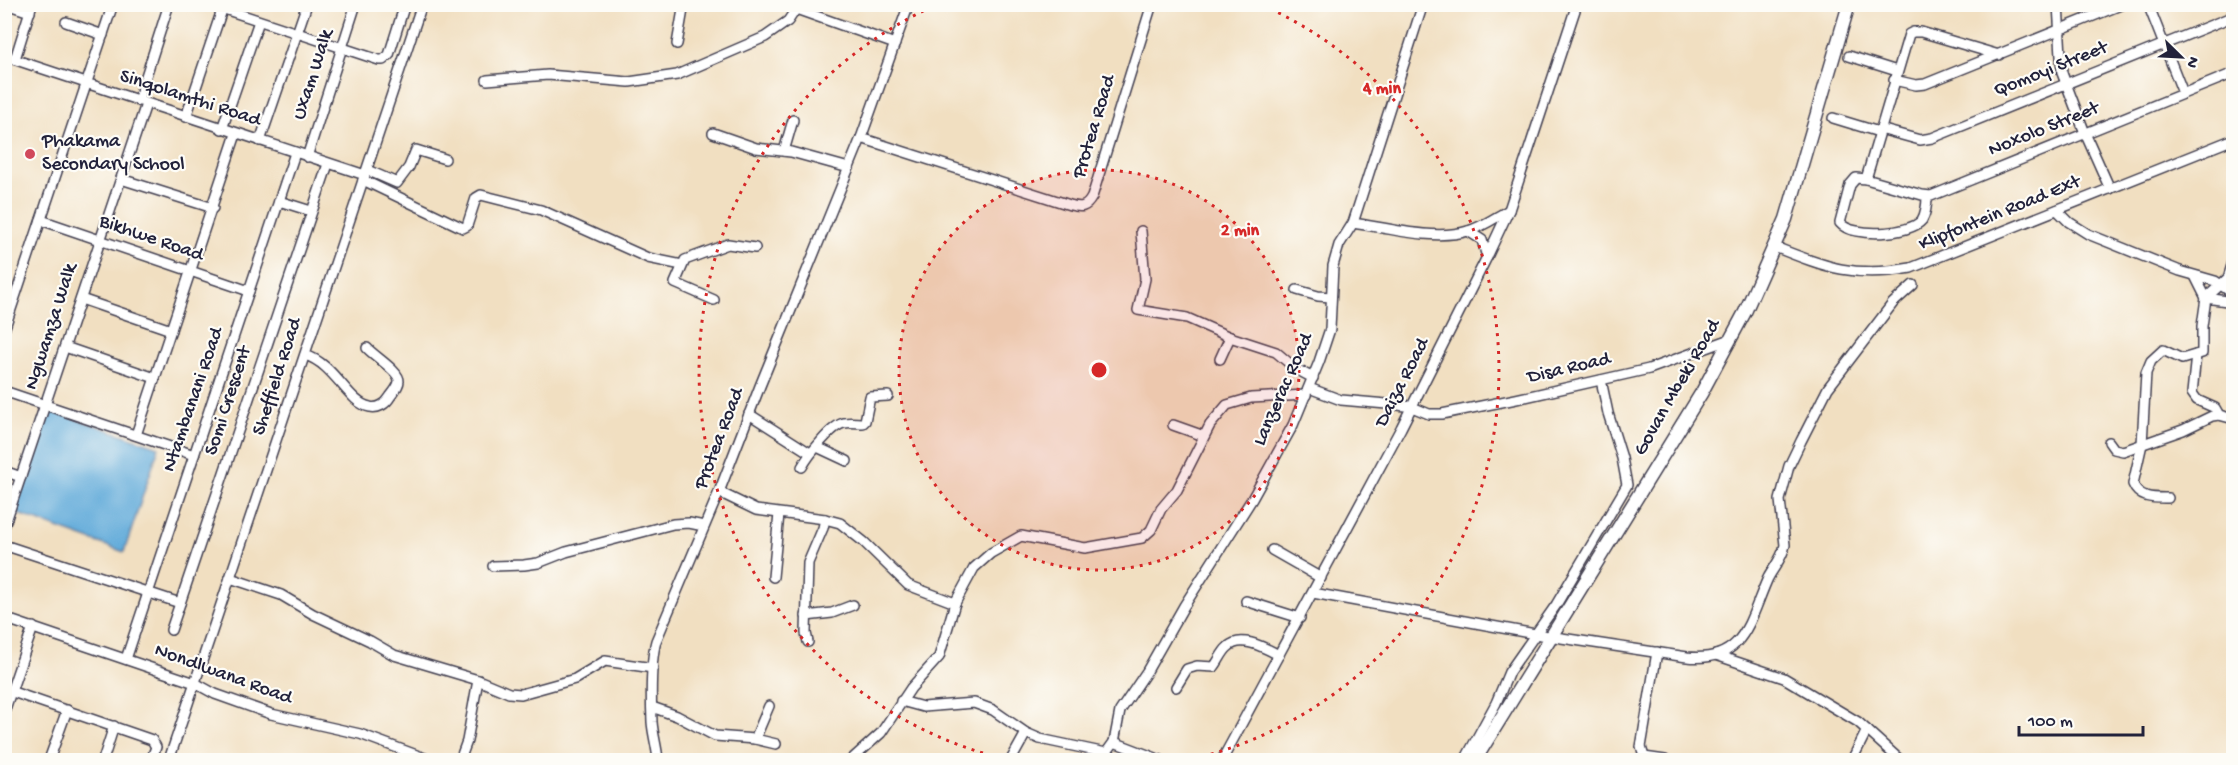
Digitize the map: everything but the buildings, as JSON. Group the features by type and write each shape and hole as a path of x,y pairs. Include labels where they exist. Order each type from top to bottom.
{"main road":[{"name":"Govan Mbeki Road","path":"1475,760 1701,392 1731,339 1786,219 1806,158 1849,4"}],"street":[{"path":"6,4 31,8 15,60"},
{"path":"4,330 7,315 114,4"},
{"name":"Ngwamza Walk","path":"4,527 121,179 169,4"},
{"path":"209,4 342,49 383,60 389,55 405,4"},
{"path":"260,141 307,4"},
{"name":"Uxam Walk","path":"307,157 356,4"},
{"name":"Sheffield Road","path":"169,760 422,4"},
{"path":"677,44 684,4"},
{"path":"782,4 895,44"},
{"name":"Protea Road","path":"658,760 657,743 652,724 656,641 719,492 861,138 909,4"},
{"name":"Protea Road","path":"861,138 1070,205 1084,207 1088,205 1092,197 1152,4"},
{"name":"Lanzerac Road","path":"1114,742 1118,715 1252,499 1287,437 1313,378 1330,329 1333,266 1336,254 1353,222 1423,4"},
{"name":"Daiza Road","path":"1222,760 1412,407 1487,257 1509,210 1577,4"},
{"path":"2058,4 2062,73 2110,189"},
{"path":"1849,56 1923,85 2123,4"},
{"path":"2148,4 2183,93"},
{"path":"186,117 223,7"},
{"path":"487,80 525,75 548,75 629,82 677,75 765,37 788,21 796,9"},
{"name":"Qomoyi Street","path":"1833,118 1925,140 2234,16"},
{"path":"222,129 259,21"},
{"path":"66,22 103,35"},
{"path":"1866,179 1907,37 1913,32 1921,32 1999,55"},
{"name":"Sinqolamthi Road","path":"4,56 365,175 463,228 467,226 476,198 481,195 541,210 567,224 648,258 681,265"},
{"name":"Noxolo Street","path":"1927,196 2234,73"},
{"path":"784,152 793,120"},
{"path":"713,133 756,148 784,152 849,168"},
{"path":"136,435 237,134"},
{"name":"Klipfontein Road Ext","path":"1775,247 1837,270 1887,272 1924,264 2234,139"},
{"path":"365,175 397,183 410,167 416,150 445,159"},
{"name":"Ntambanani Road","path":"126,659 295,153"},
{"name":"Somi Crescent","path":"171,630 328,164"},
{"path":"1856,178 1927,196 1923,217 1917,223 1891,232 1846,229 1840,220 1850,186 1856,178"},
{"path":"121,179 213,208"},
{"path":"279,201 311,211"},
{"path":"1353,222 1438,235 1468,231 1509,210"},
{"path":"2057,210 2068,222 2088,234 2221,285 2234,294"},
{"name":"Bikhwe Road","path":"41,220 249,291"},
{"path":"1141,231 1145,279 1138,310 1181,316 1230,337 1276,352 1296,369 1313,378"},
{"path":"1468,231 1482,240 1487,257"},
{"path":"714,300 675,283 681,265 685,260 721,246 732,244 755,248"},
{"path":"2206,298 2228,278 2234,259"},
{"path":"2168,498 2143,496 2133,484 2142,444 2145,382 2151,361 2163,350 2182,359 2202,353 2202,326 2206,298 2195,276"},
{"path":"1313,592 1535,634 1694,657 1716,655 1731,648 1745,633 1768,579 1784,551 1780,510 1782,491 1789,466 1819,405 1828,388 1873,328 1893,303 1913,285"},
{"path":"1297,290 1331,297"},
{"path":"2206,298 2234,303"},
{"path":"81,299 171,330"},
{"path":"1220,358 1230,337"},
{"name":"Disa Road","path":"1307,391 1341,400 1412,407 1430,414 1442,414 1649,369 1731,339"},
{"path":"65,347 155,378"},
{"path":"304,356 328,367 360,402 370,407 380,406 387,401 399,382 399,378 396,372 367,348"},
{"path":"2196,355 2192,393 2198,400 2215,408 2219,415"},
{"path":"1465,760 1496,703 1504,681 1556,605 1627,485 1601,380"},
{"path":"4,391 194,454"},
{"path":"851,760 881,733 916,681 939,657 955,603 976,564 1017,536 1085,548 1144,537 1177,490 1204,436 1222,410 1233,402 1307,391"},
{"path":"802,467 835,427 843,423 863,423 865,421 870,397 888,396"},
{"path":"749,414 782,437 847,461"},
{"path":"2109,442 2114,449 2120,451 2183,430 2204,418 2219,415 2234,419"},
{"path":"1173,425 1204,436"},
{"path":"4,471 21,477"},
{"path":"719,492 756,510 825,519 840,524 852,532 908,585 955,603"},
{"path":"773,577 779,514"},
{"path":"808,642 806,616 808,562 825,519"},
{"path":"493,566 524,566 538,563 566,552 673,524 689,523 704,526"},
{"path":"4,545 180,603"},
{"path":"1272,550 1321,578"},
{"path":"230,578 281,595 394,655 478,680 509,693 516,694 575,679 605,661 653,668"},
{"path":"1246,601 1299,618"},
{"path":"806,616 832,613 853,605"},
{"name":"Nondlwana Road","path":"4,618 195,683 214,694 271,714 360,734 430,760"},
{"path":"4,712 8,690 33,627"},
{"path":"1176,687 1187,669 1197,666 1214,667 1233,643 1249,643 1279,655"},
{"path":"1657,652 1641,747 1644,759 1665,760"},
{"path":"1716,655 1784,678 1855,720 1900,760"},
{"path":"460,760 467,741 478,680"},
{"path":"8,690 154,742 156,747 152,760"},
{"path":"901,701 923,707 960,703 982,705 1026,733 1057,744 1103,757 1114,742 1161,760"},
{"path":"756,739 769,706"},
{"path":"652,707 677,716 715,735 756,739 776,744"},
{"path":"50,760 67,710"},
{"path":"103,760 114,726"},
{"path":"1852,760 1867,730"},
{"path":"1011,760 1026,733"}],"water":[{"path":"52,411 159,447 124,552 13,512 45,414"}],"place":[{"name":"Phakama Secondary School","path":"30,154"}]}
